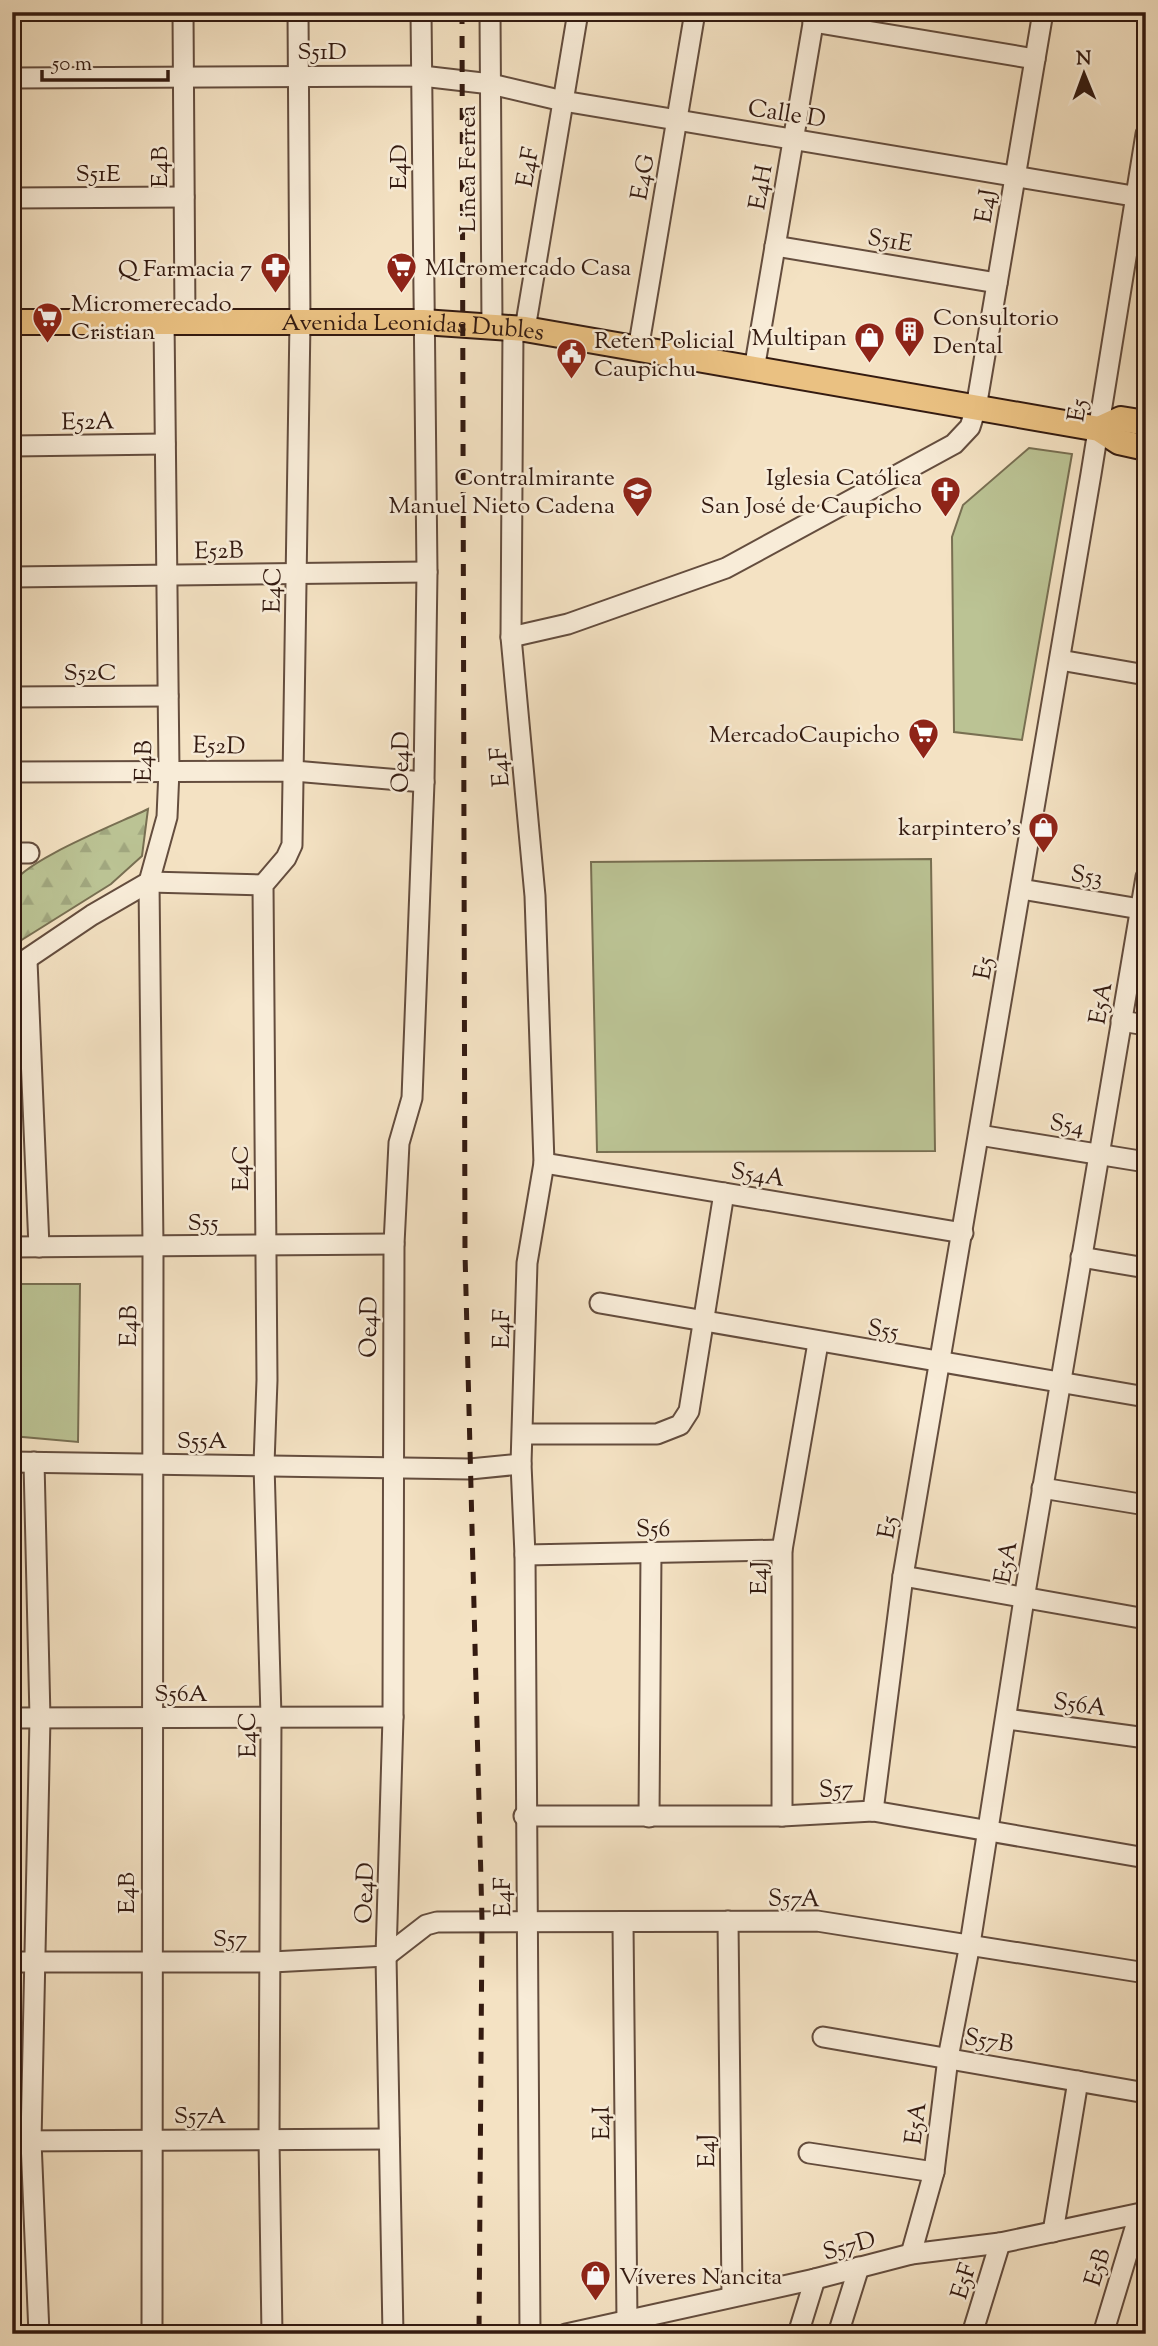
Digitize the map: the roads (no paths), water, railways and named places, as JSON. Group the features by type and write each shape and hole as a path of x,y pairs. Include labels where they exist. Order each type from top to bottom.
{"main road":[{"name":"Avenida Leonidas Dubles","path":"12,322 423,322 510,328 1099,429 1119,442 1146,447"},
{"name":"Avenida Leonidas Dubles","path":"1099,429 1121,419 1146,424"}],"street":[{"name":"E4B","path":"152,2334 150,1963 153,1246 149,882 167,817 169,769 165,444 184,197 183,12"},
{"name":"E4C","path":"272,2334 269,2140 272,1962 271,1717 264,1464 263,885 286,858 292,845 300,321 298,12"},
{"name":"E4D","path":"421,12 423,322"},
{"name":"Linea Ferrea","path":"490,12 491,84 510,328"},
{"name":"E4F","path":"530,2334 524,1816 525,1555 521,1464 527,1263 544,1164 535,896 511,636 510,328 563,101 578,12"},
{"name":"E4G","path":"638,349 695,12"},
{"name":"E4J","path":"511,636 568,624 726,568 954,444 971,427 1043,12"},
{"path":"814,17 1035,59"},
{"name":"E4H","path":"754,370 814,17"},
{"name":"S51D","path":"12,78 422,76"},
{"name":"Calle D","path":"422,76 491,84 563,101 1140,197"},
{"name":"E5","path":"873,1811 903,1576 1140,197 1146,135"},
{"name":"S51E","path":"12,198 184,197"},
{"name":"S51E","path":"775,246 997,283"},
{"name":"Oe4D","path":"393,2334 386,1956 393,1717 394,1244 399,1143 412,1098 424,782 427,572 423,322"},
{"name":"E52A","path":"12,446 165,444"},
{"name":"E52B","path":"12,577 427,572"},
{"path":"1060,660 1146,675"},
{"name":"S52C","path":"12,697 168,696"},
{"name":"E52D","path":"12,772 169,769 294,771 424,782"},
{"name":"E5A","path":"911,2254 933,2172 948,2058 970,1944 1042,1488 1121,1021 1143,909 1146,877"},
{"path":"39,1247 20,965 92,915 149,882 263,885"},
{"name":"S53","path":"1021,889 1143,909"},
{"path":"1121,1021 1146,1026"},
{"name":"S54","path":"979,1135 1146,1163"},
{"name":"S54A","path":"544,1164 963,1233"},
{"path":"523,1434 657,1434 680,1425 689,1411 724,1193"},
{"name":"S55","path":"12,1247 394,1244"},
{"path":"1081,1257 1146,1268"},
{"name":"S55","path":"600,1303 818,1343 1146,1397"},
{"name":"E4J","path":"782,1816 782,1550 818,1343"},
{"name":"S55A","path":"12,1462 470,1469 521,1464"},
{"path":"34,1462 40,1718 34,1962 22,2141 39,2334"},
{"path":"1042,1488 1146,1506"},
{"name":"S56","path":"525,1555 782,1550"},
{"path":"649,1817 651,1552"},
{"path":"903,1576 1146,1619"},
{"name":"S56A","path":"12,1718 393,1717"},
{"name":"S56A","path":"1007,1719 1146,1738"},
{"name":"S57","path":"524,1816 782,1816 873,1811 986,1833 1146,1858"},
{"name":"S57A","path":"386,1956 426,1925 437,1922 527,1920 623,1924 817,1921 1146,1973"},
{"name":"E4J","path":"728,1922 732,2295"},
{"name":"E4I","path":"623,1924 627,2322"},
{"name":"S57","path":"12,1962 272,1962 386,1956"},
{"name":"S57B","path":"823,2037 1146,2093"},
{"path":"1053,2232 1078,2081"},
{"name":"S57A","path":"22,2141 389,2139"},
{"path":"809,2153 933,2172"},
{"name":"S57D","path":"566,2334 627,2322 732,2295 815,2280 911,2254 1000,2243 1142,2214"},
{"name":"E5B","path":"1102,2334 1142,2214"},
{"name":"E5F","path":"972,2334 1000,2243"},
{"path":"838,2334 859,2267"},
{"path":"798,2334 815,2280"}],"railway":[{"path":"462,12 465,1253 482,1920 479,2334"}],"place":[{"name":"MIcromercado Casa","path":"402,294"},
{"name":"Q Farmacia 7","path":"275,295"},
{"name":"Micromerecado Cristian","path":"48,344"},
{"name":"Consultorio Dental","path":"910,358"},
{"name":"Multipan","path":"870,364"},
{"name":"Reten Policial Caupichu","path":"571,381"},
{"name":"Contralmirante Manuel Nieto Cadena","path":"638,518"},
{"name":"Iglesia Católica San José de Caupicho","path":"945,518"},
{"name":"MercadoCaupicho","path":"923,761"},
{"name":"karpintero's","path":"1044,854"},
{"name":"Víveres Nancita","path":"596,2303"}]}
